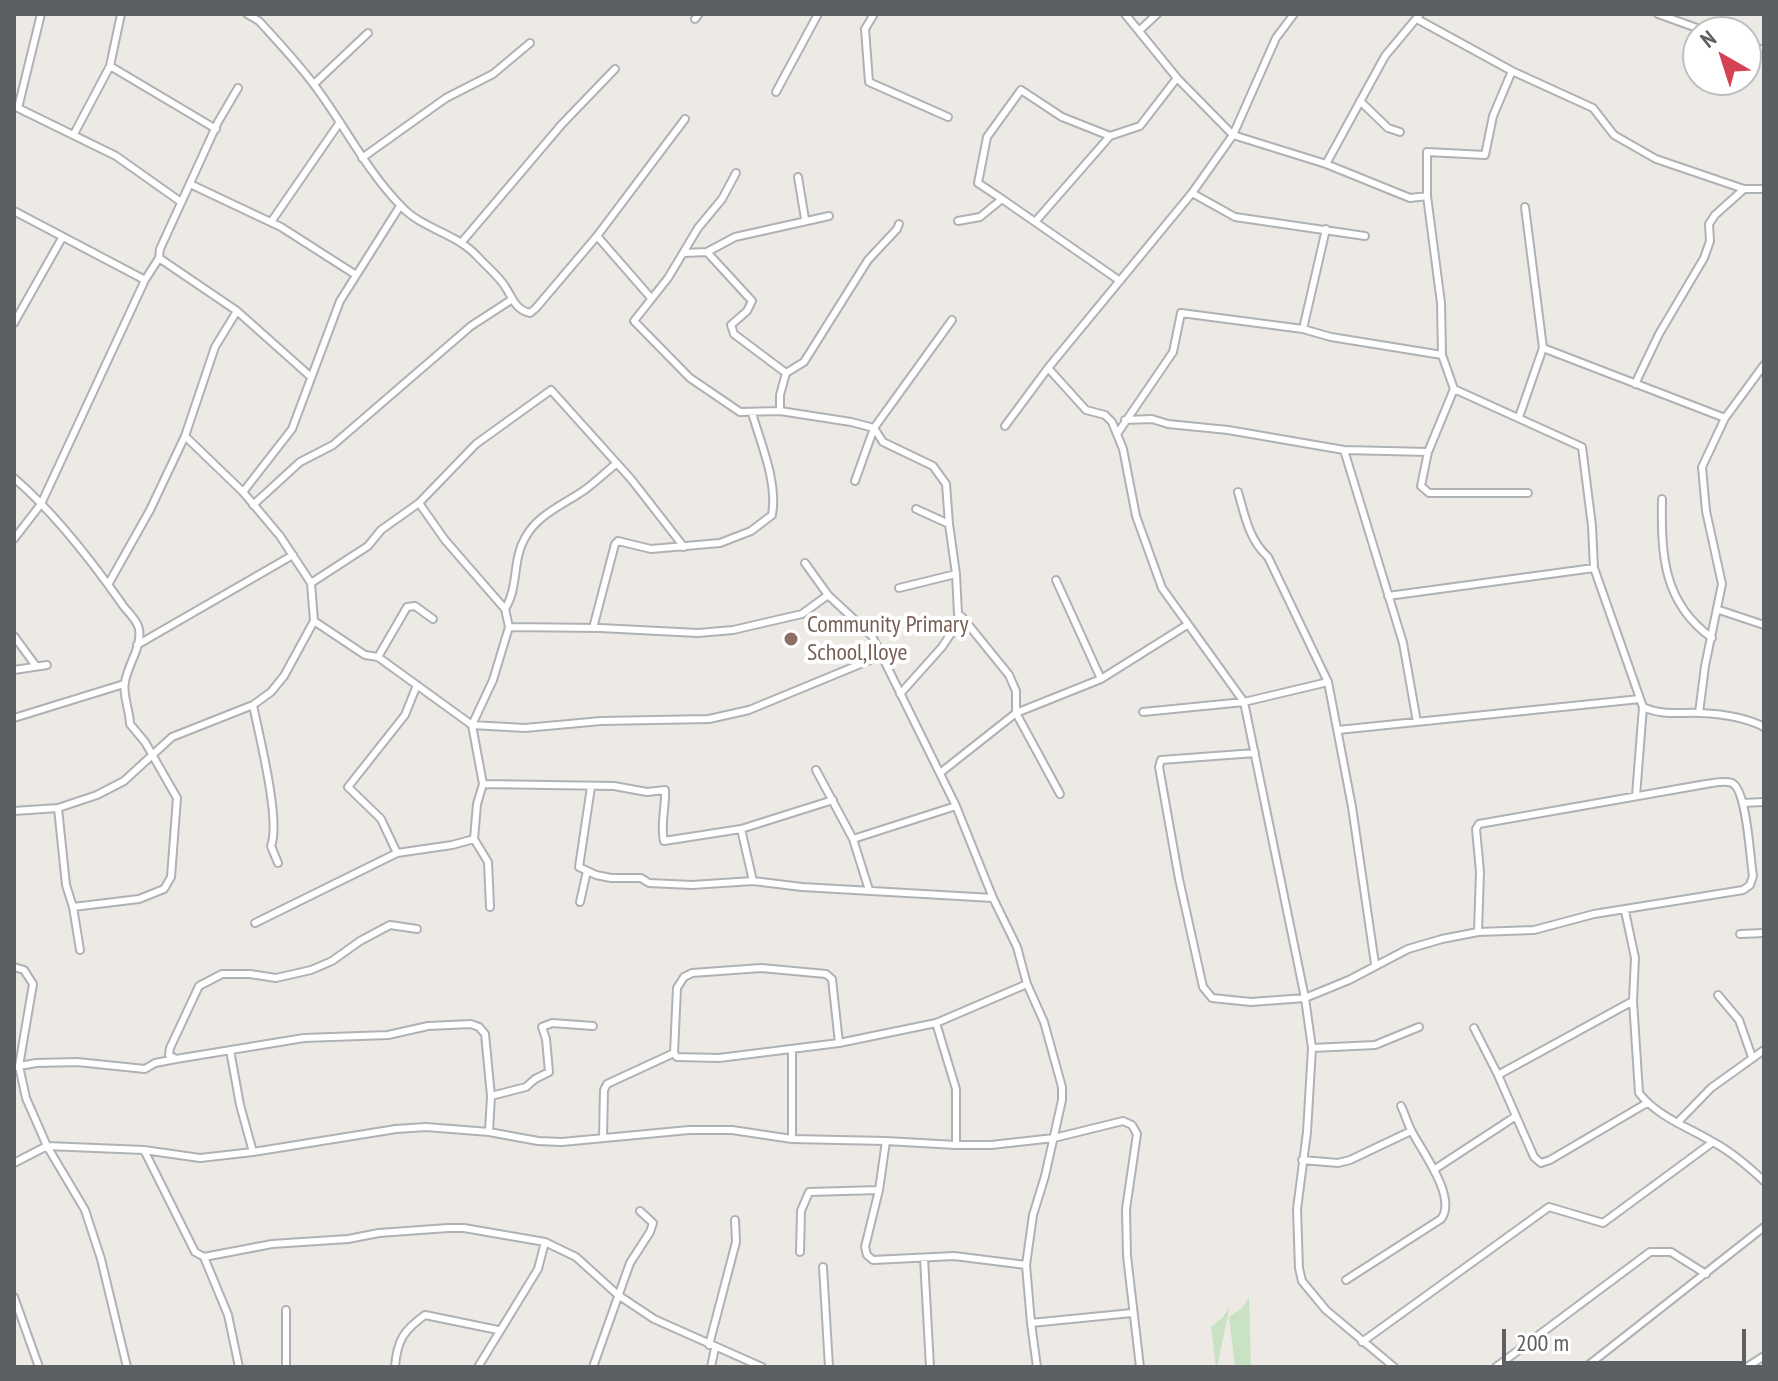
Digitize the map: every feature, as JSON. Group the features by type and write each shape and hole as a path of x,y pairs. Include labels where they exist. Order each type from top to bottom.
{"street":[{"path":"41,14 18,108 116,156 181,202"},
{"path":"74,134 110,66 121,14"},
{"path":"247,14 259,21 314,84 362,158 400,206 421,224 461,243 506,286 511,300 530,313 597,236 685,119"},
{"path":"776,92 818,14"},
{"path":"874,14 865,29 869,82 872,86 884,88 948,117"},
{"path":"1125,14 1177,78 1233,135 1326,164 1410,198 1427,196"},
{"path":"1139,31 1157,14"},
{"path":"1005,426 1048,368 1192,193 1233,135 1276,38 1294,14"},
{"path":"1658,14 1682,23"},
{"path":"1326,164 1385,56 1418,16 1512,71 1593,108 1614,135 1656,159 1744,189 1764,189"},
{"path":"314,84 368,33"},
{"path":"362,158 446,98 493,74 530,43"},
{"path":"110,66 216,129"},
{"path":"461,243 562,124 615,69"},
{"path":"1512,71 1493,116 1485,155 1427,152 1427,196 1441,303 1442,355 1454,389 1428,452 1421,486 1429,493 1528,493"},
{"path":"1035,222 1110,136 1140,126 1177,78"},
{"path":"14,539 41,504 145,280 159,258 181,202 238,88"},
{"path":"1110,136 1062,117 1021,90 987,137 978,183 1120,281"},
{"path":"1360,101 1388,128 1400,132"},
{"path":"271,222 340,122"},
{"path":"736,173 722,199 698,228 684,253 634,321 690,378 740,412 780,411 874,428 883,442 933,466 946,484 958,614 1009,675 1016,691 1016,713 1060,794"},
{"path":"798,177 805,219"},
{"path":"190,184 271,222 356,275"},
{"path":"1635,384 1659,334 1704,258 1710,241 1709,224 1744,189"},
{"path":"1192,193 1235,217 1365,236"},
{"path":"958,221 980,217 1002,199"},
{"path":"243,492 292,429 340,301 400,206"},
{"path":"1519,417 1543,348 1525,207"},
{"path":"14,211 145,280"},
{"path":"684,253 707,252 735,237 829,216"},
{"path":"780,411 780,395 786,373 804,362 868,260 899,224"},
{"path":"1303,329 1326,229"},
{"path":"597,236 651,298"},
{"path":"14,323 62,238"},
{"path":"707,252 752,301 747,311 731,325 734,334 786,373"},
{"path":"159,258 237,311 311,377"},
{"path":"253,505 300,462 333,445 457,336 511,300"},
{"path":"109,583 150,510 185,436 215,347 237,311"},
{"path":"1117,434 1173,352 1181,313 1303,329 1331,337 1442,355"},
{"path":"855,481 874,428 952,320"},
{"path":"1543,348 1725,418"},
{"path":"1699,713 1722,584 1706,511 1702,467 1725,418 1764,365"},
{"path":"1048,368 1086,410 1105,415 1112,422 1123,449 1136,516 1162,588 1244,702 1305,998 1312,1048 1297,1209 1299,1268 1302,1281 1326,1310 1394,1367"},
{"path":"1454,389 1582,447 1591,513 1594,568 1642,703 1636,796"},
{"path":"311,583 360,552 390,522 419,503 476,444 551,390 591,431 684,547"},
{"path":"593,628 618,541 651,549 720,543 738,538 772,515 774,504 765,455 752,413"},
{"path":"1125,420 1152,419 1344,450 1428,452"},
{"path":"14,811 58,808 97,795 124,781 179,733 253,705 271,692 284,676 314,621 311,583 280,536 243,492 185,436"},
{"path":"1344,450 1403,643 1417,722"},
{"path":"505,609 513,594 520,549 526,535 551,510 583,491 616,464"},
{"path":"14,478 41,504 109,583 139,624 140,638 124,684 130,724 145,742 177,798 168,884 159,893 139,899 73,907"},
{"path":"1238,492 1251,536 1268,557 1328,682 1375,964"},
{"path":"1662,499 1662,557 1671,585 1680,606 1694,625 1712,638"},
{"path":"419,503 445,540 505,609 509,627 493,680 472,725 483,784 477,804 474,839 488,862 490,907"},
{"path":"916,509 949,524"},
{"path":"137,645 293,555"},
{"path":"805,563 828,595 872,636 956,806 993,898 1017,947 1027,984 1044,1022 1062,1087 1062,1100 1033,1215 1026,1265 1037,1367"},
{"path":"1388,596 1594,568"},
{"path":"899,588 956,574"},
{"path":"1056,580 1101,679"},
{"path":"509,627 698,633 733,630 802,614 828,595"},
{"path":"378,657 407,607 415,606 433,619"},
{"path":"1719,610 1764,625"},
{"path":"900,694 942,647 962,617"},
{"path":"314,621 365,655 378,657 472,725 525,728 601,721 709,719 749,710 880,656"},
{"path":"940,773 1016,713 1101,679 1187,625"},
{"path":"14,636 36,666"},
{"path":"14,670 47,665"},
{"path":"1143,712 1244,702 1328,682"},
{"path":"14,718 124,684"},
{"path":"397,853 381,819 348,787 405,715 417,685"},
{"path":"1338,730 1642,703 1670,715 1699,713 1749,720 1764,727"},
{"path":"253,705 269,787 275,837 271,846 278,863"},
{"path":"1255,753 1161,760 1165,803 1179,879 1203,987 1212,998 1251,1002 1305,998 1349,980 1408,949 1478,932 1534,930 1594,914 1743,890 1750,885 1753,876 1743,803 1738,788 1734,783 1725,782 1479,824 1476,829 1480,872 1478,932"},
{"path":"816,770 853,839 869,890"},
{"path":"483,784 614,786 647,792 665,790 664,841 741,829 833,800"},
{"path":"591,787 579,867 611,878 641,878 649,883 692,885 753,881 802,887 993,898"},
{"path":"1743,803 1764,802"},
{"path":"853,839 956,806"},
{"path":"58,808 66,885 80,950"},
{"path":"741,829 753,881"},
{"path":"255,923 397,853 474,839"},
{"path":"580,902 587,871"},
{"path":"1625,911 1635,958 1633,1001 1639,1093 1647,1103 1733,1154 1764,1180"},
{"path":"172,1057 199,986 222,974 276,978 311,970 332,961 390,925 417,929"},
{"path":"1740,934 1764,933"},
{"path":"14,967 24,970 33,984 16,1066 47,1146 85,1210 101,1259 127,1367"},
{"path":"839,1043 832,979 826,974 761,968 692,973 684,977 677,988 674,1053 677,1057 719,1058 839,1043 936,1023 1027,984"},
{"path":"1718,995 1739,1020 1752,1057"},
{"path":"1498,1075 1633,1001"},
{"path":"491,1096 526,1087 549,1072 542,1027 552,1023 593,1026"},
{"path":"936,1023 956,1089 956,1145"},
{"path":"16,1066 77,1062 145,1069 172,1057 304,1038 388,1035 428,1026 471,1024 485,1034 491,1096 489,1132"},
{"path":"1312,1048 1375,1045 1419,1027"},
{"path":"1474,1028 1534,1157 1541,1163 1647,1103"},
{"path":"230,1050 253,1152"},
{"path":"792,1050 792,1139"},
{"path":"1677,1123 1711,1088 1764,1050"},
{"path":"603,1138 604,1090 607,1084 674,1053"},
{"path":"1346,1280 1441,1219 1445,1213 1446,1206 1435,1169 1411,1131 1401,1106"},
{"path":"1435,1169 1516,1116"},
{"path":"14,1163 47,1146 144,1150 200,1158 426,1127 562,1142 689,1130 732,1130 792,1139 956,1145 1054,1138 1123,1121 1132,1125 1137,1134 1126,1209 1132,1313 1140,1367"},
{"path":"1302,1160 1338,1163 1350,1160 1411,1131"},
{"path":"886,1141 879,1190 865,1247 867,1255 873,1260 954,1256 1026,1265"},
{"path":"1362,1342 1549,1207 1603,1223 1713,1142"},
{"path":"144,1150 195,1252 204,1257 228,1315 239,1367"},
{"path":"800,1252 801,1211 809,1192 879,1190"},
{"path":"593,1367 630,1263 653,1223 640,1211"},
{"path":"711,1367 712,1346 736,1242 735,1220"},
{"path":"1586,1367 1597,1364 1764,1227"},
{"path":"204,1257 272,1244 448,1228 545,1242 576,1257 618,1295 654,1319 762,1367"},
{"path":"478,1367 538,1269 545,1242"},
{"path":"1496,1367 1650,1252 1671,1252 1706,1274"},
{"path":"924,1258 930,1367"},
{"path":"823,1267 829,1367"},
{"path":"14,1297 39,1367"},
{"path":"286,1310 286,1367"},
{"path":"1031,1323 1132,1313"},
{"path":"395,1367 396,1351 407,1328 425,1315 498,1330"},
{"path":"1747,1367 1764,1356"}],"green space":[{"path":"1249,1297 1251,1367 1235,1367 1229,1317 1242,1308"},
{"path":"1230,1306 1217,1367 1216,1367 1211,1327"}],"place":[{"name":"Community Primary School,Iloye","path":"791,639"}]}
